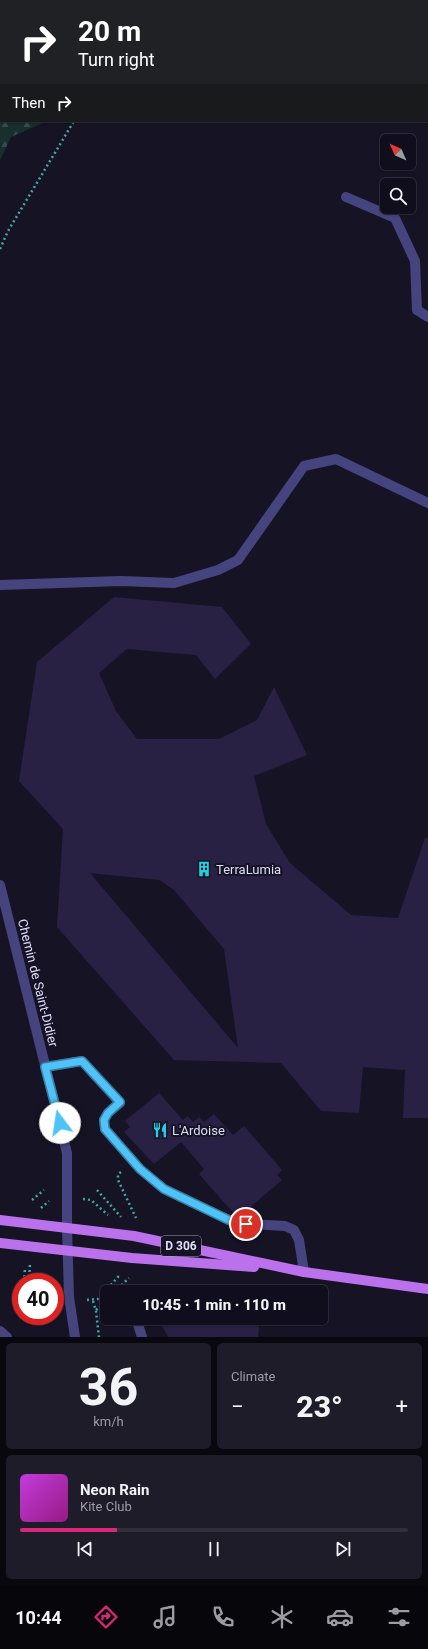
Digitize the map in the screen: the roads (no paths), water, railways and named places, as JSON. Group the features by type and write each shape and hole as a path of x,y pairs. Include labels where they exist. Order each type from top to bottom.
{"main road":[{"path":"0,1220 67,1228"},
{"name":"D 306","path":"67,1228 134,1236 304,1272 428,1289"},
{"path":"0,1243 68,1251"},
{"name":"D 306","path":"68,1251 132,1258 294,1270"}],"street":[{"path":"346,197 395,218 415,261 417,310 428,317"},
{"path":"0,585 121,581 174,583 218,570 238,560 304,466 336,459 428,503"},
{"name":"Chemin de Saint-Didier","path":"0,885 67,1153 67,1228 70,1306 75,1337"},
{"path":"45,1067 82,1061 120,1102 108,1113 104,1120 105,1129 140,1169 164,1189 235,1223 285,1226 294,1230 299,1240 304,1272"},
{"path":"138,1325 142,1337"},
{"path":"0,1331 7,1337"}],"place":[{"name":"TerraLumia","path":"204,869"},
{"name":"L'Ardoise","path":"160,1130"}]}
